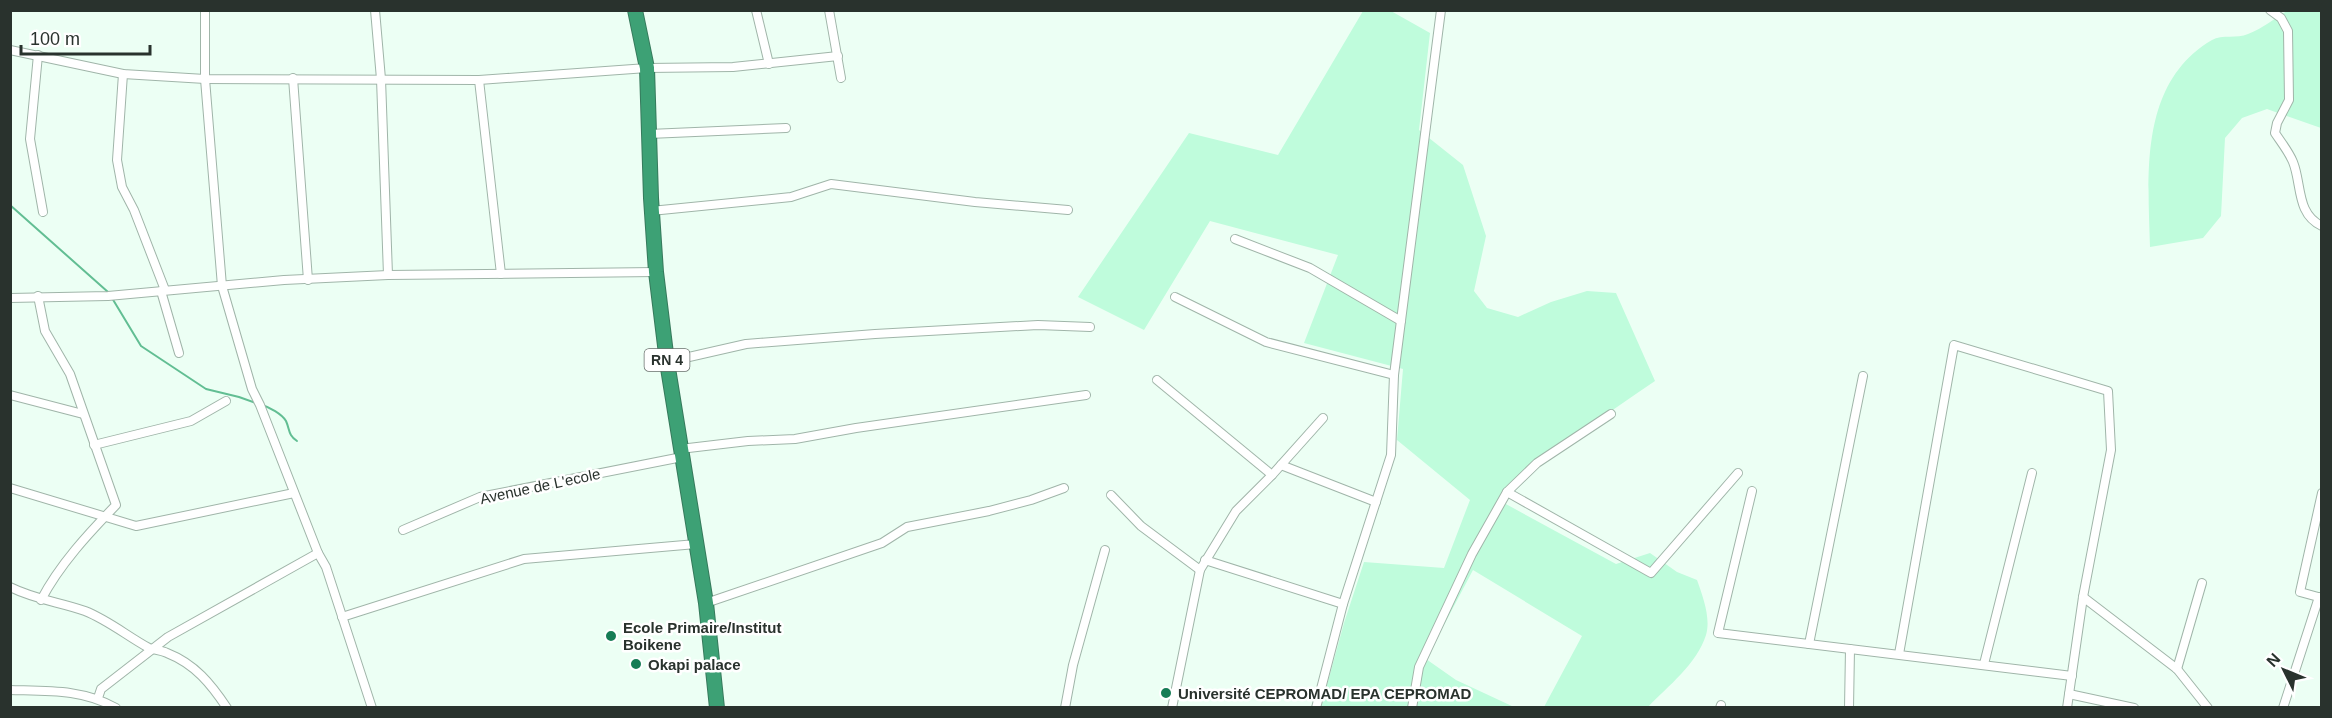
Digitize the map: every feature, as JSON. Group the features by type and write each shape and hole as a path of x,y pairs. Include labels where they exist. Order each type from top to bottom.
{"highway":[{"name":"RN 4","path":"635,10 647,68 651,211 656,272 667,362 706,603 717,708"}],"street":[{"path":"205,10 205,80 222,286 252,389 261,405 318,553 327,567 372,708"},
{"path":"375,10 381,79 388,275"},
{"path":"756,10 769,64"},
{"path":"829,10 841,78"},
{"path":"1316,708 1343,604 1391,455 1394,375 1441,10"},
{"path":"2270,10 2281,18 2288,31 2289,100 2277,123 2276,132 2293,162 2304,210 2313,222 2322,226"},
{"path":"10,50 123,74 205,80 293,78 479,80 647,68 733,67 838,56"},
{"path":"38,55 30,139 43,212"},
{"path":"123,74 117,160 120,178 163,290 179,353"},
{"path":"293,78 308,280"},
{"path":"479,80 501,274"},
{"path":"649,134 786,128"},
{"path":"651,211 791,197 831,184 975,202 1068,210"},
{"path":"1235,239 1310,268 1401,321"},
{"path":"10,298 108,296 163,290 388,275 656,272"},
{"path":"38,296 45,331 70,374 116,505 76,548 41,600"},
{"path":"1175,297 1266,342 1394,375"},
{"path":"667,362 746,344 875,333 1038,325 1090,327"},
{"path":"1899,654 1954,345 2108,391 2111,450 2083,597 2067,708"},
{"path":"1809,644 1863,376"},
{"path":"1157,380 1272,475"},
{"path":"10,395 83,414"},
{"name":"Avenue de L'ecole","path":"403,530 480,497 681,453 748,441 795,439 855,428 1086,395"},
{"path":"94,445 191,421 226,401"},
{"path":"1412,708 1419,667 1472,554 1507,492 1537,463 1611,414"},
{"path":"1172,708 1200,570 1205,560 1236,511 1323,418"},
{"path":"1281,465 1376,502"},
{"path":"1507,492 1651,573 1738,472"},
{"path":"1984,664 2032,473"},
{"path":"10,488 136,526 294,493"},
{"path":"706,603 882,543 907,527 990,511 1064,488"},
{"path":"1752,491 1718,633 2072,676"},
{"path":"2283,708 2320,598 2300,592 2322,493"},
{"path":"1111,495 1141,526 1200,570"},
{"path":"342,617 524,559 696,544"},
{"path":"1065,708 1073,665 1105,550"},
{"path":"98,698 101,689 151,649 318,553"},
{"path":"1205,560 1343,604"},
{"path":"2177,669 2202,583"},
{"path":"10,587 41,600 85,611 117,627 151,649 167,653 208,680 227,708"},
{"path":"2083,597 2177,669 2208,708"},
{"path":"1850,649 1850,708"},
{"path":"10,690 80,693 98,698 116,708"},
{"path":"2069,694 2134,708"}],"green space":[{"path":"1363,11 1391,11 1430,33 1419,130 1463,165 1486,236 1474,291 1487,308 1518,317 1551,302 1587,291 1616,293 1655,381 1556,452 1504,503 1616,564 1650,553 1677,572 1697,580 1707,615 1706,635 1702,646 1689,665 1648,707 1544,707 1582,636 1473,570 1426,659 1456,680 1514,707 1321,707 1344,623 1364,562 1444,568 1470,500 1397,440 1403,369 1304,343 1338,255 1210,221 1144,330 1078,297 1189,133 1278,155"},
{"path":"2287,11 2321,11 2321,128 2267,109 2242,118 2225,138 2221,216 2203,238 2150,247 2149,161 2160,105 2171,80 2188,58 2212,40 2248,34"}],"waterway":[{"path":"10,205 108,292"},
{"path":"112,298 141,346 206,389 256,403"},
{"path":"262,405 284,418 297,441"}],"place":[{"name":"Ecole Primaire/Institut Boikene","path":"611,636"},
{"name":"Okapi palace","path":"636,664"},
{"name":"Université CEPROMAD/ EPA CEPROMAD","path":"1166,693"}]}
